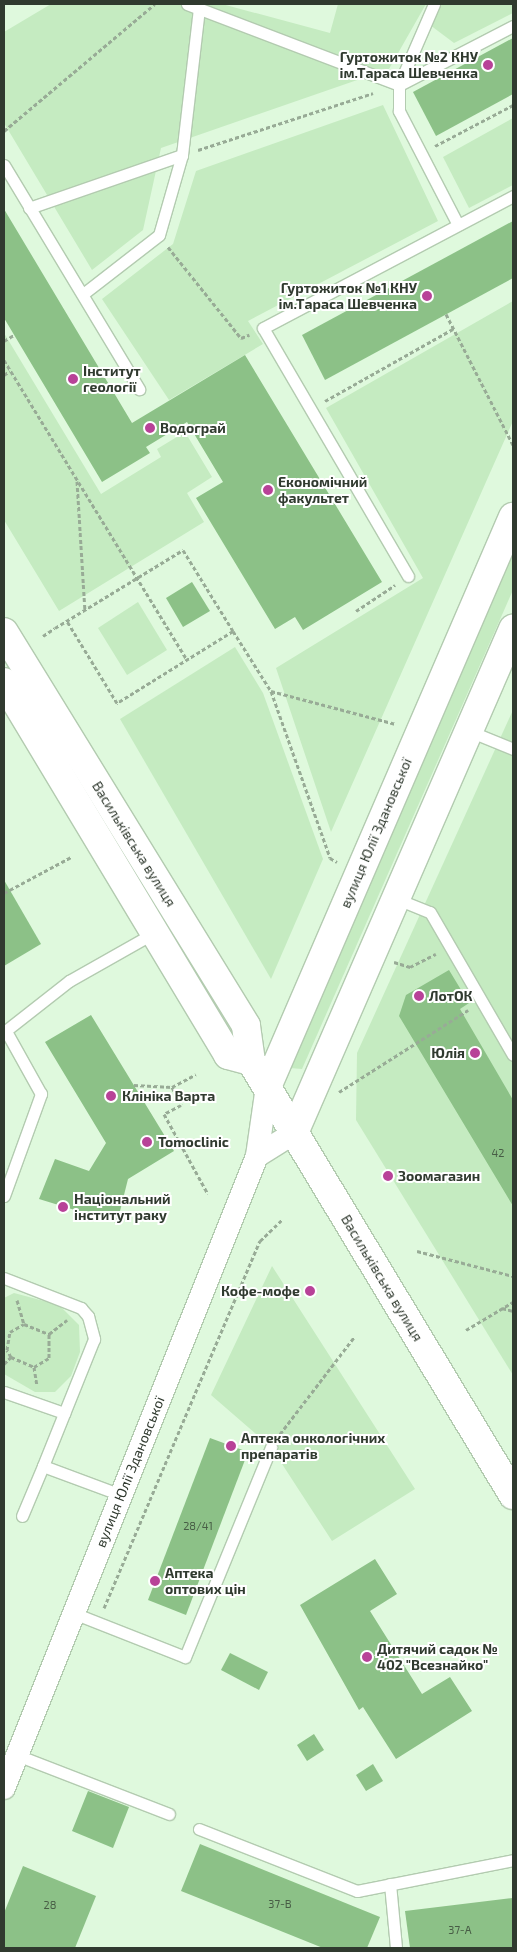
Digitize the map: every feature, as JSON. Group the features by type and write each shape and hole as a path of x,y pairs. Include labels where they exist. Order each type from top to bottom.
{"main road":[{"name":"вулиця Юлії Здановської","path":"267,1087 513,517"},
{"path":"294,1133 513,629"},
{"name":"Васильківська вулиця","path":"4,632 246,1026 251,1061 513,1495"},
{"name":"Васильківська вулиця","path":"4,682 228,1055 251,1061"}],"street":[{"name":"вулиця Юлії Здановської","path":"4,1788 257,1156 267,1087"},
{"path":"257,1156 294,1133"}],"lane":[{"path":"187,4 399,85 513,26"},
{"path":"434,4 399,85 399,111 458,226"},
{"path":"83,294 159,235 182,155 199,8"},
{"path":"29,208 182,155"},
{"path":"4,165 139,389"},
{"path":"408,576 263,328 513,196"},
{"path":"469,732 513,749"},
{"path":"397,898 430,912 513,1055"},
{"path":"4,1196 41,1094 5,1032 69,981 154,933"},
{"path":"8,1280 81,1308 94,1329 94,1339 22,1516"},
{"path":"4,1392 64,1413"},
{"path":"73,1613 185,1657 271,1446"},
{"path":"43,1466 121,1496"},
{"path":"17,1755 169,1814"},
{"path":"199,1829 357,1891 513,1860"},
{"path":"390,1884 396,1948"}],"path":[{"path":"4,131 155,4"},
{"path":"182,155 399,85"},
{"path":"421,153 513,105"},
{"path":"159,235 242,338 263,328"},
{"path":"446,314 513,445"},
{"path":"311,409 453,329"},
{"path":"4,341 14,335"},
{"path":"4,360 187,660"},
{"path":"4,375 10,371"},
{"path":"77,481 85,610"},
{"path":"43,636 183,550 271,691 330,858 336,862"},
{"path":"356,611 408,576"},
{"path":"67,621 117,703 233,631"},
{"path":"271,691 397,725"},
{"path":"4,893 71,857"},
{"path":"387,961 410,967 450,946"},
{"path":"333,1096 482,1001"},
{"path":"134,1085 172,1087 196,1074"},
{"path":"172,1087 181,1105 164,1114 208,1194"},
{"path":"98,1623 260,1241 283,1219"},
{"path":"417,1251 513,1276"},
{"path":"8,1280 24,1324 48,1334"},
{"path":"466,1330 513,1302"},
{"path":"48,1334 81,1308"},
{"path":"502,1308 513,1311"},
{"path":"11,1357 8,1337 24,1324"},
{"path":"34,1368 49,1358 48,1334"},
{"path":"271,1446 355,1336"},
{"path":"4,1364 11,1357"},
{"path":"11,1357 34,1368"},
{"path":"34,1368 42,1405"}],"green space":[{"path":"51,4 222,4 330,33 338,4 426,4 389,69 161,148 143,230 92,270 4,123 4,32"},
{"path":"440,4 513,4 513,13 454,43 430,25"},
{"path":"383,105 438,221 248,321 263,344 169,400 102,299 173,244 196,171"},
{"path":"513,118 513,185 469,208 443,157"},
{"path":"513,301 513,421 331,832 276,668 423,578 326,408"},
{"path":"4,333 101,494 161,457 157,449 185,432 212,477 187,493 204,522 59,611 4,520"},
{"path":"513,540 513,590 302,1069 290,1068 285,1063"},
{"path":"138,602 167,650 127,675 98,628"},
{"path":"235,647 263,693 323,859 271,979 120,719"},
{"path":"513,710 513,1375 356,1120 357,1053"},
{"path":"272,1266 415,1489 332,1541 271,1447 211,1395"},
{"path":"14,1293 59,1305 79,1325 80,1352 71,1376 55,1392 35,1392 4,1374 4,1298"}],"building":[{"name":"Гуртожиток №2 КНУ ім.Тараса Шевченка","path":"513,38 513,94 436,136 413,92"},
{"name":"Економічний факультет","path":"4,209 132,423 245,355 382,582 303,630 295,617 275,629 196,498 223,482 187,422 146,447 150,453 102,482 4,318"},
{"name":"Гуртожиток №1 КНУ ім.Тараса Шевченка","path":"513,221 513,278 325,380 302,335"},
{"path":"192,582 210,611 183,627 166,598"},
{"path":"4,880 41,944 4,966"},
{"path":"449,970 469,1003 460,1009 513,1100 513,1206 399,1016 406,995"},
{"path":"91,1015 174,1151 128,1179 117,1223 39,1199 55,1159 89,1171 106,1143 45,1042"},
{"path":"210,1438 248,1452 186,1615 148,1600"},
{"path":"375,1559 397,1594 370,1611 422,1694 450,1677 472,1711 396,1759 363,1707 359,1710 300,1605"},
{"path":"230,1653 268,1672 259,1690 221,1670"},
{"path":"314,1734 324,1750 307,1761 297,1745"},
{"path":"373,1764 383,1781 366,1791 356,1775"},
{"path":"88,1791 129,1807 113,1848 72,1831"},
{"path":"200,1844 380,1917 367,1948 323,1948 181,1891"},
{"path":"23,1866 96,1896 75,1948 4,1948 4,1913"},
{"path":"513,1898 513,1948 410,1948 405,1911"}],"place":[{"name":"Гуртожиток №2 КНУ ім.Тараса Шевченка","path":"488,65"},
{"name":"Гуртожиток №1 КНУ ім.Тараса Шевченка","path":"427,296"},
{"name":"Інститут геології","path":"73,379"},
{"name":"Водограй","path":"150,428"},
{"name":"Економічний факультет","path":"268,490"},
{"name":"ЛотОК","path":"419,996"},
{"name":"Юлія","path":"475,1053"},
{"name":"Клініка Варта","path":"111,1096"},
{"name":"Tomoclinic","path":"147,1142"},
{"name":"Зоомагазин","path":"388,1176"},
{"name":"Національний інститут раку","path":"63,1207"},
{"name":"Кофе-мофе","path":"310,1291"},
{"name":"Аптека онкологічних препаратів","path":"231,1446"},
{"name":"Аптека оптових цін","path":"155,1581"},
{"name":"Дитячий садок № 402 \"Всезнайко\"","path":"367,1657"}]}
